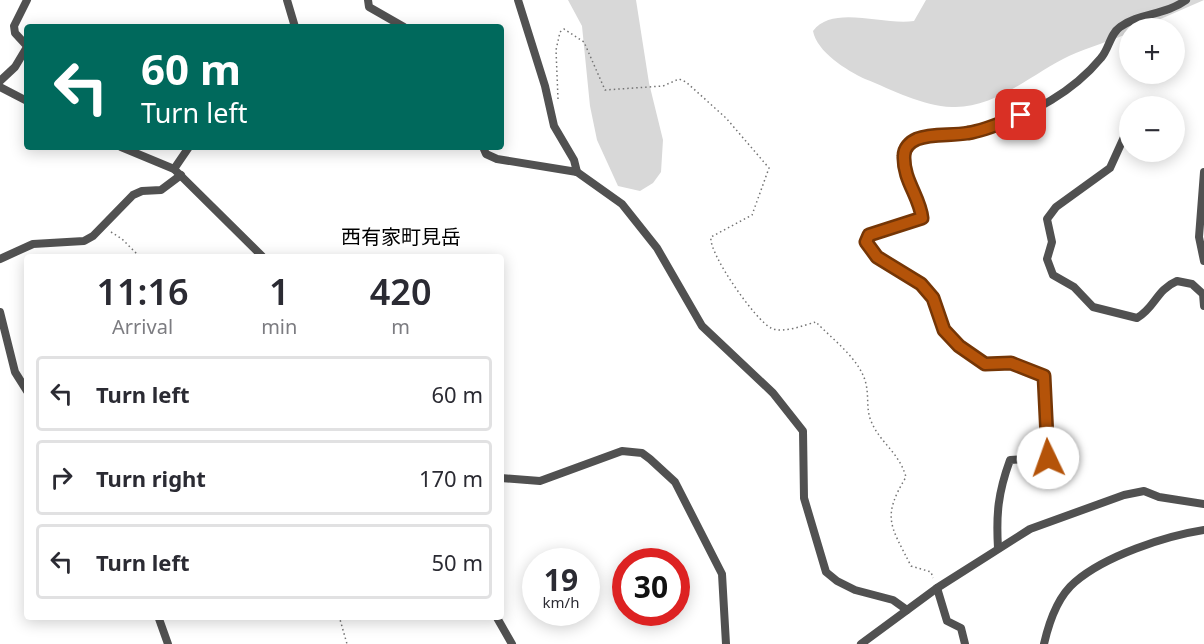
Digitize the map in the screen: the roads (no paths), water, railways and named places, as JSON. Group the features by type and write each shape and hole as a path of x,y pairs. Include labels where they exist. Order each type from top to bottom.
{"street":[{"path":"24,44 15,33 14,26 27,0"},
{"path":"287,0 294,24"},
{"path":"368,0 369,7 399,24"},
{"path":"518,0 545,86 554,126 574,160 577,172"},
{"path":"999,548 996,514 1000,486 1010,460 1048,458 1044,376 1011,363 985,364 959,346 944,330 933,298 921,284 877,257 866,242 869,235 922,218 922,210 909,187 904,155 909,143 919,138 967,134 990,128 1047,104 1068,92 1102,57 1116,30 1126,22 1173,10 1186,0"},
{"path":"0,81 15,67 24,52"},
{"path":"0,87 24,99"},
{"path":"1119,148 1110,168 1056,207 1047,219 1052,242 1047,259 1053,275 1074,287 1093,307 1137,318 1146,313 1158,293 1178,281 1192,284 1203,294 1204,306"},
{"path":"128,150 177,172 238,236 260,254"},
{"path":"0,259 33,244 84,241 102,227 137,192 161,190 177,172 188,150"},
{"path":"484,150 486,154 497,159 577,172 622,204 657,249 702,326 773,393 803,431 804,498 826,572 837,581 855,590 893,600 907,610"},
{"path":"1204,172 1201,179 1199,237 1204,261"},
{"path":"0,312 15,372 24,386"},
{"path":"504,478 540,481 622,451 642,453 675,482 722,574 726,644"},
{"path":"861,644 938,588 1030,529 1124,495 1144,491 1159,497 1204,504"},
{"path":"1044,644 1055,611 1063,596 1075,582 1109,561 1163,540 1204,530"},
{"path":"938,588 947,621 961,628 965,644"},
{"path":"159,620 168,644"},
{"path":"498,620 512,644"}],"district":[{"name":"西有家町見岳","path":"401,237"}]}
